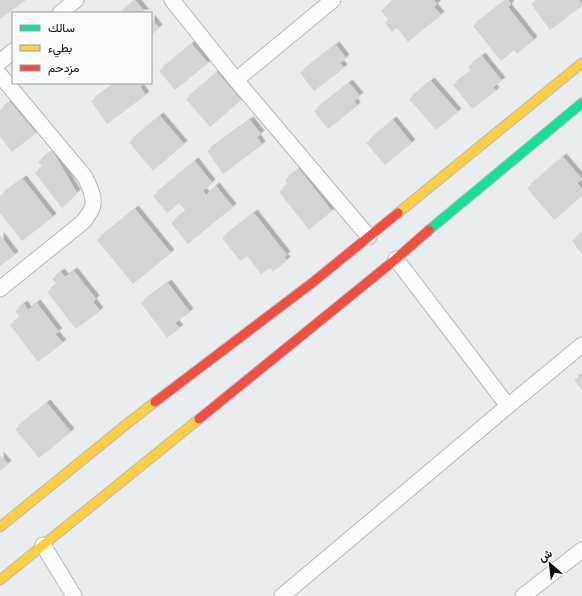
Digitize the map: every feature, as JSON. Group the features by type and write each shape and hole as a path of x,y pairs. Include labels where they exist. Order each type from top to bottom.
{"main road":[{"path":"0,527 128,424 312,283 582,63"},
{"path":"0,580 396,259 582,103"}],"street":[{"path":"61,12 76,0"},
{"path":"172,0 236,80 369,237"},
{"path":"236,80 333,0"},
{"path":"0,62 12,52"},
{"path":"0,75 85,177 93,197 92,208 83,222 0,289"},
{"path":"396,259 508,406"},
{"path":"282,596 582,345"},
{"path":"43,545 74,596"},
{"path":"523,596 582,550"}],"building":[{"path":"0,0 26,0 0,19"},
{"path":"135,0 145,12 121,12"},
{"path":"393,0 434,0 437,4 434,7 441,15 408,42 397,28 392,32 385,23 388,19 381,11"},
{"path":"508,0 511,4 508,7 534,40 517,54 514,50 501,61 473,26"},
{"path":"536,0 579,0 582,6 550,30 531,4"},
{"path":"152,19 159,28 152,34"},
{"path":"192,44 208,63 175,90 159,71"},
{"path":"336,45 346,58 340,63 344,68 314,91 300,73"},
{"path":"482,56 502,81 493,87 496,91 472,109 453,85 472,71 468,67"},
{"path":"217,72 241,100 210,127 186,99"},
{"path":"431,81 458,112 436,130 409,99"},
{"path":"349,83 360,96 354,101 357,106 328,129 314,111"},
{"path":"115,84 144,84 140,87 146,95 107,124 91,101"},
{"path":"10,102 36,133 12,152 0,137 0,110"},
{"path":"160,116 184,144 153,171 129,142"},
{"path":"250,120 261,134 257,137 262,145 223,174 207,151"},
{"path":"393,120 412,143 385,165 366,143"},
{"path":"52,150 77,193 62,208 35,173 42,166 38,162"},
{"path":"563,157 582,179 577,183 582,189 582,196 554,220 527,188"},
{"path":"195,161 212,183 203,191 206,195 216,186 233,207 188,244 171,223 186,211 179,203 167,213 153,196"},
{"path":"299,169 332,211 309,230 279,192 288,184 285,180"},
{"path":"23,179 53,217 22,241 0,213 0,196"},
{"path":"135,209 171,253 133,284 97,240"},
{"path":"254,213 287,255 284,257 287,260 273,272 270,268 261,274 247,256 240,261 222,238"},
{"path":"582,233 582,254 572,241"},
{"path":"0,235 15,255 0,266"},
{"path":"74,271 96,299 93,302 100,311 76,329 47,292 57,285 52,279 61,272 65,277"},
{"path":"168,283 190,312 175,323 180,328 167,338 141,303"},
{"path":"37,303 59,332 55,334 63,343 38,362 10,325 20,317 15,311 24,304 28,310"},
{"path":"582,374 582,390 574,380"},
{"path":"47,403 71,432 39,458 15,429"},
{"path":"0,455 8,464 0,471"}],"traffic: fast":[{"path":"429,230 582,103"}],"traffic: slow":[{"path":"398,213 582,63"},
{"path":"0,527 155,402"},
{"path":"0,580 199,419"}],"traffic: jam":[{"path":"155,402 312,283 398,213"},
{"path":"199,419 396,259 429,230"}]}
